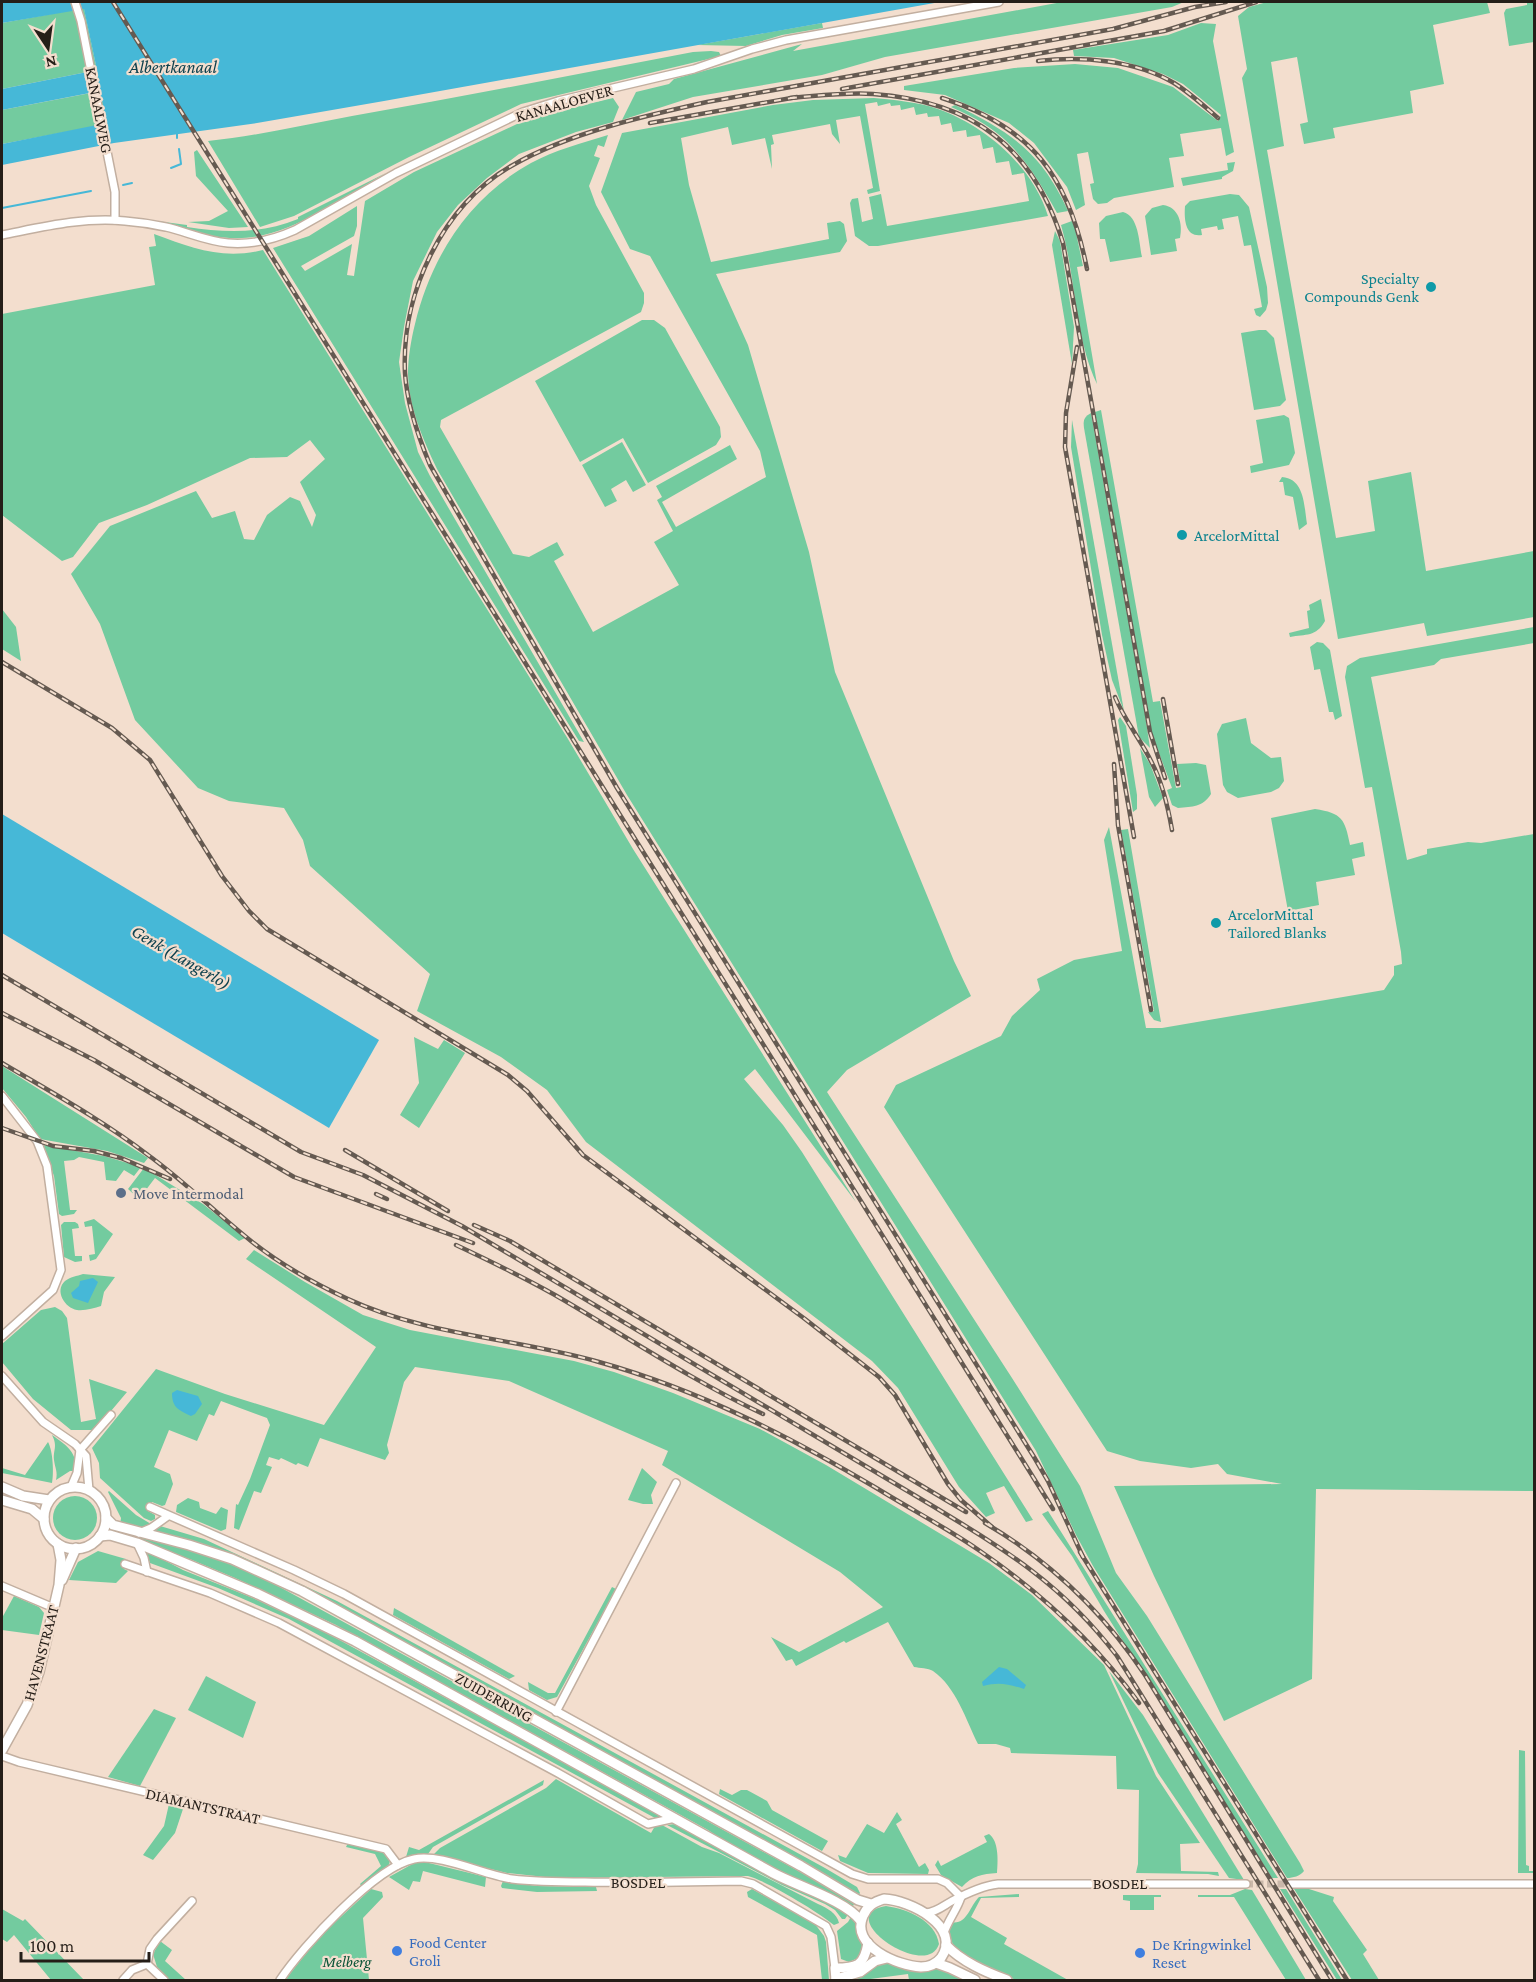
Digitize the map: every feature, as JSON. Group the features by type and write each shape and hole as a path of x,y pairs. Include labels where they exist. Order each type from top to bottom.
{"main road":[{"path":"2,1487 29,1497 49,1500"},
{"path":"71,1487 89,1490 102,1502 106,1518 100,1536 90,1544 76,1548 58,1544 48,1533 44,1518 49,1500 56,1493 71,1487"},
{"path":"2,1500 32,1509 44,1518"},
{"name":"ZUIDERRING","path":"106,1518 113,1526 137,1538 258,1593 355,1641 773,1873 829,1899 861,1921"},
{"name":"ZUIDERRING","path":"100,1536 110,1535 189,1545 232,1559 302,1591 780,1854 858,1900 871,1904 884,1899 909,1905 926,1913 944,1933"},
{"name":"HAVENSTRAAT","path":"2,1750 32,1692 59,1585 61,1560 58,1544"},
{"name":"HAVENSTRAAT","path":"59,1585 76,1548"},
{"path":"871,1904 861,1921 862,1933 868,1942 886,1958 912,1967 926,1967 936,1963 943,1955 946,1945 944,1933"},
{"path":"835,1968 856,1966 863,1960 868,1942"},
{"path":"946,1945 976,1966 1008,1980"},
{"name":"BOSDEL","path":"835,1968 836,1980 860,1972 876,1961 886,1958"},
{"path":"936,1963 975,1980"}],"street":[{"name":"KANAALWEG","path":"75,2 109,163 114,192 115,220"},
{"name":"KANAALOEVER","path":"2,235 64,223 115,220 166,227 203,239 229,244 279,237 396,172 523,112 558,101 694,69 786,40 999,2"},
{"path":"2,1096 37,1141 47,1166 61,1270 53,1290 2,1336"},
{"path":"2,1376 43,1422 75,1444 86,1456 89,1490"},
{"path":"71,1487 77,1473 80,1450 111,1415"},
{"name":"ZUIDERRING","path":"556,1712 676,1483"},
{"name":"ZUIDERRING","path":"150,1507 344,1594 852,1874 868,1879 938,1879 947,1883 961,1897"},
{"path":"147,1572 137,1538 168,1516"},
{"path":"125,1564 210,1593 279,1623 648,1824 675,1818"},
{"path":"2,1586 54,1608"},
{"name":"DIAMANTSTRAAT","path":"2,1756 19,1762 386,1849 398,1865"},
{"name":"BOSDEL","path":"398,1865 412,1859 428,1858 497,1876 538,1881 612,1883 741,1881 753,1884 826,1926 831,1937 835,1968"},
{"path":"280,1980 326,1924 367,1888 398,1865"},
{"name":"BOSDEL","path":"926,1913 940,1909 985,1886 998,1884 1246,1884"},
{"path":"1290,1884 1534,1884"},
{"path":"944,1933 948,1919 959,1905 961,1897"},
{"path":"147,1964 150,1949 157,1939 192,1901"},
{"path":"123,1980 132,1970 147,1964"},
{"path":"147,1964 164,1980"}],"green space":[{"path":"1062,2 1184,2 1172,7 885,57 822,75 693,97 622,120 636,92 669,84 674,79 802,44 793,51"},
{"path":"1267,2 1487,2 1490,13 1433,25 1444,84 1410,91 1413,113 1333,128 1335,138 1304,144 1300,124 1308,122 1297,57 1271,62 1284,146 1267,150 1336,538 1375,531 1368,481 1411,472 1426,571 1534,551 1534,617 1427,636 1424,623 1338,639 1242,78 1247,69 1238,16 1249,7"},
{"path":"1527,2 1534,2 1534,42 1509,46 1504,13 1506,9 1527,5"},
{"path":"84,8 97,70 2,89 2,23"},
{"path":"822,23 823,28 782,35 746,46 697,45"},
{"path":"1201,23 1216,24 1213,41 1234,152 1226,156 1221,128 1180,134 1184,156 1169,158 1174,187 1114,198 1107,203 1098,204 1093,199 1090,184 1094,183 1088,152 1077,154 1085,205 1076,210 1067,187 1034,143 1009,123 945,95 904,90 904,86 1014,68 1075,64 1118,68 1173,87 1218,121 1221,115 1183,84 1163,74 1114,58 1074,56 1073,50 1168,35"},
{"path":"693,52 719,52 721,56 521,104 409,157 294,216 260,227 208,141 280,130"},
{"path":"101,91 108,124 2,144 2,110"},
{"path":"613,98 619,107 613,122 576,132 519,154 487,178 458,205 437,232 413,281 399,362 405,403 418,452 584,742 579,741 273,248 309,236 357,206 357,226 354,236 301,266 305,271 352,244 347,275 354,276 365,201 414,172 517,124 535,117"},
{"path":"874,98 938,109 956,116 990,137 1019,165 1031,181 1048,216 878,246 869,246 855,236 850,203 852,199 858,198 862,222 873,219 869,197 881,194 887,226 1029,201 1024,173 1012,175 1009,161 996,163 993,147 983,149 980,135 967,137 966,130 953,132 951,123 941,125 939,116 928,117 927,113 916,115 914,107 901,110 900,105 891,106 890,103 878,106 877,102 865,104 880,191 868,194 867,190 873,188 860,116 836,120 840,144 832,134 830,124 772,135 774,144 771,145 772,169 765,138 732,145 728,127 681,138 689,185 711,262 829,239 827,223 840,221 844,224 847,241 840,252 716,274 748,345 809,552 835,672 954,961 971,996 847,1070 827,1092 1080,1486 1116,1573 1147,1616 1300,1863 1304,1871 1294,1877 1287,1878 1093,1566 1036,1451 627,795 437,469 422,435 411,399 408,368 415,324 431,275 456,231 489,193 531,163 569,147 608,135 604,147 598,145 594,156 600,158 589,186 596,205 644,293 641,312 441,420 440,427 513,554 529,557 557,542 564,555 554,561 593,632 679,585 654,542 673,531 657,500 662,497 656,486 730,445 737,459 662,502 676,527 766,477 760,451 650,256 630,249 601,192 622,133 773,105 813,100"},
{"path":"955,105 993,125 1023,146 1047,174 1068,211 1057,213 1035,175 1017,152 996,132 951,107"},
{"path":"197,150 248,227 229,228 188,222 209,221 228,211 196,176 194,152"},
{"path":"1235,162 1233,171 1222,179 1183,186 1181,178 1228,170 1227,163"},
{"path":"386,173 311,217 271,233 230,238 211,236 157,221 216,230 257,230 298,219"},
{"path":"1230,194 1239,195 1249,207 1267,287 1268,303 1260,317 1256,315 1254,309 1262,307 1251,245 1244,246 1238,216 1222,219 1224,229 1218,230 1217,226 1201,229 1202,235 1192,234 1185,222 1185,206 1190,201"},
{"path":"1163,205 1173,209 1179,217 1180,238 1175,239 1177,251 1151,255 1145,216 1152,208"},
{"path":"1123,212 1135,224 1142,257 1110,262 1105,239 1100,239 1099,223 1106,216"},
{"path":"1072,221 1083,266 1077,267 1097,384 1089,365 1079,326 1070,265 1061,225"},
{"path":"1055,231 1060,241 1074,327 1072,364 1052,245"},
{"path":"154,234 207,251 234,254 263,250 568,739 633,849 856,1202 755,1069 744,1079 783,1125 802,1152 1033,1520 1026,1522 1004,1486 986,1493 995,1513 986,1517 959,1487 898,1388 872,1361 586,1142 547,1090 501,1057 417,1011 430,974 310,866 303,840 284,808 229,801 198,788 135,720 100,624 71,574 110,526 196,491 212,518 235,511 244,539 254,540 267,515 290,497 300,501 312,527 316,515 300,482 325,459 310,440 287,457 250,458 147,505 99,523 73,557 62,561 2,515 2,314 155,285 149,247 156,246"},
{"path":"642,320 654,320 665,328 720,427 721,437 716,445 648,483 623,438 580,462 535,381"},
{"path":"1266,330 1274,338 1286,400 1280,406 1254,410 1241,333"},
{"path":"1101,410 1153,702 1160,701 1176,788 1181,787 1177,764 1206,765 1211,794 1197,806 1178,808 1172,805 1167,790 1172,788 1152,734 1095,412"},
{"path":"1091,413 1150,748 1139,737 1084,428 1084,419"},
{"path":"1284,415 1289,418 1295,453 1289,465 1251,473 1250,466 1263,463 1256,420"},
{"path":"1072,420 1124,711 1112,680 1102,635 1071,447"},
{"path":"622,442 646,485 633,492 626,480 611,489 617,501 605,507 582,465"},
{"path":"1282,477 1295,483 1302,494 1307,524 1299,530 1293,497 1285,495 1283,482 1279,482"},
{"path":"1321,599 1325,621 1322,626 1310,634 1290,637 1289,633 1309,628 1307,611 1310,610 1309,605"},
{"path":"2,609 16,627 21,661 2,649"},
{"path":"1534,627 1534,643 1441,659 1434,665 1371,677 1407,860 1427,854 1427,849 1534,834 1534,1491 1316,1489 1312,1679 1224,1721 1154,1576 1114,1486 1282,1484 1227,1474 1218,1464 1191,1468 1140,1461 1107,1451 884,1107 896,1085 1001,1036 1012,1016 1040,990 1037,979 1074,960 1122,951 1104,840 1109,827 1146,1028 1162,1028 1384,990 1394,975 1394,966 1402,964 1401,952 1372,787 1365,788 1345,677 1347,666 1360,658"},
{"path":"1317,642 1323,643 1330,650 1342,716 1335,720 1333,712 1329,712 1320,669 1314,670 1310,647"},
{"path":"1120,717 1126,726 1137,795 1137,809 1133,812 1118,720"},
{"path":"1246,718 1251,743 1271,758 1281,757 1284,781 1279,788 1271,792 1238,798 1227,792 1223,785 1217,734 1222,724"},
{"path":"1140,748 1150,764 1163,798 1155,807 1149,797"},
{"path":"1315,809 1337,815 1344,823 1350,845 1363,842 1365,856 1352,859 1355,875 1316,882 1319,905 1288,911 1271,818"},
{"path":"1128,829 1161,1022 1154,1020 1148,1012 1154,1011 1121,830"},
{"path":"414,1037 438,1049 444,1040 465,1053 419,1128 400,1115 419,1083"},
{"path":"2,1066 148,1158 144,1163 107,1151 40,1139 26,1117 2,1088"},
{"path":"43,1145 104,1156 141,1167 134,1176 124,1170 116,1181 106,1180 104,1162 79,1157 64,1161 70,1210 77,1210 74,1214 62,1216 59,1214 54,1176"},
{"path":"144,1168 203,1204 245,1238 239,1241 155,1178 139,1199 128,1189"},
{"path":"94,1219 113,1234 96,1259 90,1261 89,1255 95,1254 92,1226 85,1227 84,1222"},
{"path":"64,1222 78,1224 79,1228 72,1229 75,1256 82,1256 82,1261 75,1262 64,1257 61,1225"},
{"path":"254,1250 363,1315 410,1330 574,1361 614,1372 673,1393 760,1429 826,1465 989,1563 1032,1595 1104,1665 1156,1776 1200,1843 1180,1844 1181,1871 1218,1872 1219,1876 1136,1873 1139,1790 1117,1789 1116,1756 1011,1753 1010,1748 996,1744 978,1744 960,1705 948,1686 933,1671 914,1667 888,1622 846,1643 844,1641 796,1666 792,1659 786,1661 771,1637 799,1652 883,1607 840,1572 662,1465 668,1451 509,1381 415,1367 404,1382 387,1445 389,1453 385,1460 320,1438 308,1467 298,1463 296,1465 281,1458 279,1460 269,1457 266,1465 272,1467 261,1493 254,1491 239,1530 234,1528 236,1504 238,1505 250,1479 270,1425 267,1418 221,1401 214,1416 209,1414 197,1441 169,1430 154,1467 170,1474 173,1484 165,1505 152,1502 148,1511 155,1515 155,1519 151,1521 144,1518 100,1478 99,1463 92,1448 156,1369 225,1394 324,1425 376,1347 246,1259"},
{"path":"83,1274 115,1277 104,1292 101,1306 77,1310 65,1303 62,1298 61,1289 65,1281"},
{"path":"55,1307 67,1318 81,1422 96,1419 89,1379 127,1392 95,1430 71,1430 33,1399 2,1362 2,1344 41,1310"},
{"path":"52,1435 70,1450 75,1459 75,1471 70,1471 56,1480 55,1445"},
{"path":"48,1442 53,1462 52,1483 2,1473 2,1468 25,1475"},
{"path":"642,1468 657,1482 651,1495 653,1504 628,1500"},
{"path":"109,1491 136,1515 151,1524 141,1528 120,1525 121,1518"},
{"path":"75,1496 90,1503 97,1518 90,1533 75,1540 60,1533 53,1518 60,1503"},
{"path":"188,1498 199,1502 200,1508 216,1514 221,1507 228,1510 226,1529 221,1531 176,1512 177,1505"},
{"path":"1048,1511 1278,1878 1272,1878 1104,1611 1072,1556 1042,1514"},
{"path":"160,1526 204,1539 337,1601 825,1868 857,1887 860,1893 858,1896 796,1857 328,1601 153,1533"},
{"path":"118,1530 218,1557 256,1574 855,1902 852,1908 745,1855 708,1830 336,1625 235,1578 117,1533"},
{"path":"145,1550 183,1570 253,1598 323,1631 661,1817 655,1818 289,1619 218,1588 150,1563"},
{"path":"98,1551 126,1559 124,1569 128,1571 116,1583 69,1580 78,1562"},
{"path":"612,1587 616,1589 557,1697 547,1700 529,1690 528,1682 548,1693 555,1693"},
{"path":"14,1596 39,1607 44,1613 39,1635 2,1630 2,1618"},
{"path":"394,1608 515,1676 509,1679 393,1615"},
{"path":"1109,1671 1143,1715 1244,1880 1229,1878 1158,1773"},
{"path":"206,1676 256,1702 243,1738 188,1710"},
{"path":"154,1709 176,1718 140,1786 108,1777"},
{"path":"1519,1750 1525,1751 1526,1865 1529,1866 1529,1871 1534,1871 1534,1873 1518,1873"},
{"path":"556,1779 651,1833 655,1826 662,1825 702,1847 719,1853 828,1909 836,1916 839,1923 834,1925 792,1897 748,1876 554,1878 507,1873 433,1855 440,1848 546,1788"},
{"path":"544,1780 543,1785 433,1847 428,1854 406,1857 409,1847 419,1850"},
{"path":"720,1789 732,1795 741,1790 747,1790 767,1801 772,1810 828,1841 822,1851 719,1794"},
{"path":"169,1804 183,1809 175,1833 153,1860 143,1855 164,1826"},
{"path":"897,1812 902,1820 896,1824 919,1867 925,1863 929,1870 928,1874 868,1873 840,1861 838,1855 846,1858 867,1824 884,1833"},
{"path":"675,1824 849,1913 845,1919 842,1919 835,1910 825,1904 782,1885 667,1825"},
{"path":"989,1834 995,1841 998,1857 997,1873 978,1876 962,1887 941,1875 935,1865 938,1860 941,1866 987,1842 984,1836"},
{"path":"348,1843 378,1850 389,1858 390,1864 362,1887 360,1884 381,1866 375,1854 346,1847"},
{"path":"416,1862 425,1862 486,1877 485,1887 423,1871 420,1882 413,1881 409,1890 389,1877"},
{"path":"503,1881 537,1886 596,1887 597,1891 537,1892 502,1888"},
{"name":"Melberg","path":"371,1889 382,1892 383,1897 363,1918 369,1980 285,1980 319,1937"},
{"path":"752,1889 815,1924 826,1942 829,1980 822,1980 817,1935 748,1897 747,1892"},
{"path":"1245,1889 1252,1890 1306,1980 1286,1980 1234,1897 1198,1897 1198,1895 1230,1895"},
{"path":"1280,1889 1286,1889 1342,1980 1337,1980"},
{"path":"1294,1889 1309,1889 1334,1897 1333,1901 1367,1950 1363,1954 1379,1980 1352,1980"},
{"path":"1019,1894 1019,1897 981,1898 971,1917 1007,1938 1004,1944 1068,1980 1016,1980 977,1963 955,1949 949,1935 950,1922 964,1918 979,1897"},
{"path":"1123,1895 1161,1895 1161,1897 1154,1897 1154,1910 1130,1910 1130,1901 1123,1900"},
{"path":"886,1906 911,1913 932,1928 939,1944 931,1954 918,1955 902,1951 887,1943 875,1932 869,1921 872,1912"},
{"path":"2,1909 23,1921 25,1919 84,1980 51,1980 14,1935 7,1942 2,1939"},
{"path":"852,1915 863,1942 858,1958 849,1962 841,1959 837,1931 848,1922"},
{"path":"160,1941 172,1950 165,1961 186,1980 168,1980 157,1967 153,1954"},
{"path":"881,1962 940,1967 968,1980 909,1980 908,1974 846,1980"}],"water":[{"name":"Albertkanaal","path":"2,2 940,2 257,123 114,143 2,165 2,144 107,123 100,91 2,110 2,89 97,70 84,9 2,23"},
{"name":"Genk (Langerlo)","path":"2,814 379,1040 329,1128 2,933"},
{"path":"93,1278 98,1282 88,1303 73,1298 71,1293 79,1286 80,1281"},
{"path":"177,1390 198,1396 202,1404 195,1414 191,1416 175,1405 172,1393"},
{"path":"999,1667 1007,1669 1026,1685 1024,1689 1003,1684 983,1686 982,1682"}],"waterway":[{"path":"171,168 181,164 179,149"},
{"path":"123,185 132,183"},
{"path":"2,208 91,191"}],"tunnel":[{"path":"1246,1884 1290,1884"}],"railway":[{"path":"113,2 1053,1509"},
{"path":"1083,1557 1048,1481 1034,1457 617,788 430,465 417,432 408,397 405,373 406,343 410,313 431,254 466,203 488,182 513,165 558,144 607,127 707,102 1113,29 1195,7 1226,2"},
{"path":"842,89 1164,31 1256,2"},
{"path":"1038,61 1072,59 1108,61 1142,69 1174,83 1218,118"},
{"path":"790,98 842,94 873,94 908,98 940,107 969,119 994,135 1016,156 1035,180 1051,209 1063,243 1150,732 1165,778"},
{"path":"650,123 797,97"},
{"path":"942,98 974,110 1001,124 1042,160 1070,208 1087,269"},
{"path":"1077,347 1066,413 1065,447 1134,837"},
{"path":"2,662 112,728 150,760 222,876 249,911 267,929 508,1075 527,1091 583,1155 805,1319 879,1377 895,1395 948,1484 961,1500 992,1527"},
{"path":"1115,697 1156,771 1165,796 1172,830"},
{"path":"1163,699 1178,784"},
{"path":"1114,764 1118,825 1151,1010"},
{"path":"2,975 301,1152 363,1175 462,1226 931,1505 1032,1571 1075,1609 1117,1656 1319,1980"},
{"path":"2,1013 94,1060 294,1177 473,1243"},
{"path":"2,1063 131,1142 273,1258 335,1293 409,1321 567,1354 636,1373 743,1416 845,1469 980,1551 1024,1584 1086,1640 1139,1703"},
{"path":"2,1128 53,1146 94,1151 121,1158 170,1179"},
{"path":"345,1150 448,1211"},
{"path":"376,1194 387,1199"},
{"path":"474,1225 510,1241 966,1512"},
{"path":"456,1245 543,1288 684,1372 763,1414"},
{"path":"985,1523 1053,1571 1093,1609 1129,1652 1332,1980"},
{"path":"1080,1552 1347,1980"}],"place":[{"name":"Specialty Compounds Genk","path":"1431,287"},
{"name":"ArcelorMittal","path":"1182,535"},
{"name":"ArcelorMittal Tailored Blanks","path":"1216,923"},
{"name":"Move Intermodal","path":"121,1193"},
{"name":"Food Center Groli","path":"397,1951"},
{"name":"De Kringwinkel Reset","path":"1140,1953"}]}
